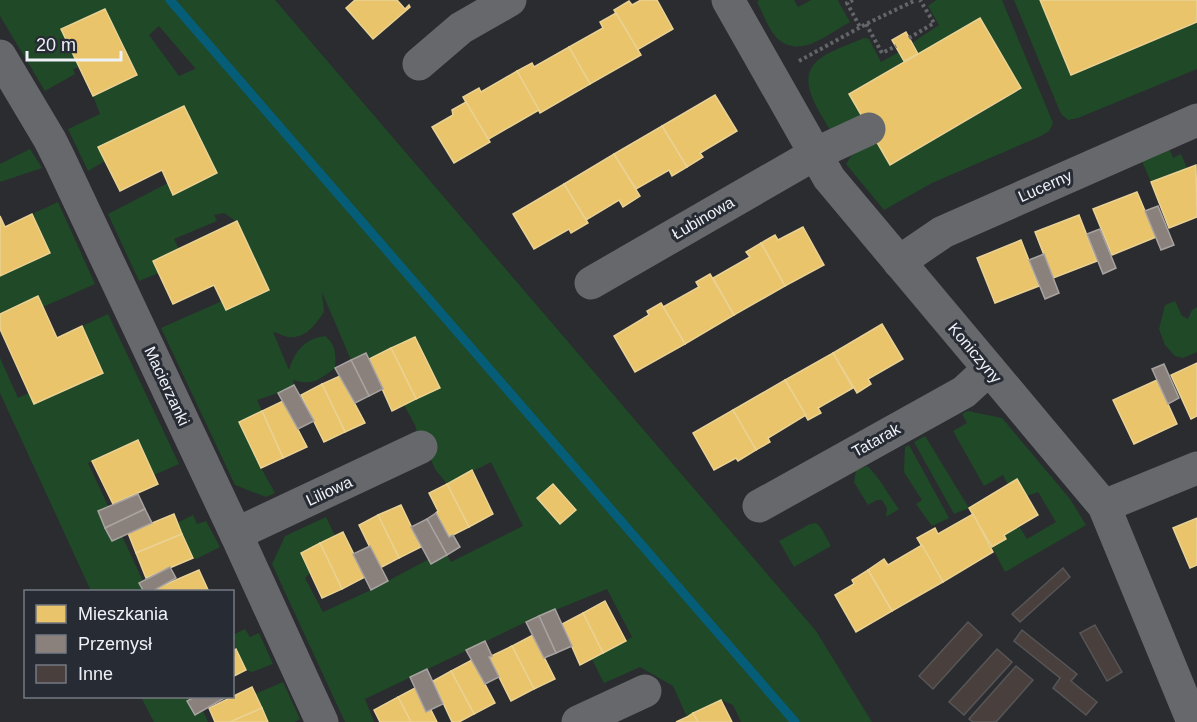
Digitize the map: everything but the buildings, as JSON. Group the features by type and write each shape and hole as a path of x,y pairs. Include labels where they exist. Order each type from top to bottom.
{"street":[{"path":"419,64 461,28 474,9 510,0"},
{"name":"Koniczyny","path":"728,0 829,178 1104,506 1194,721"},
{"name":"Macierzanki","path":"0,57 50,140 322,722"},
{"name":"Lucerny","path":"898,262 943,232 1197,120"},
{"name":"Łubinowa","path":"591,283 815,154 869,129"},
{"name":"Tatarak","path":"759,506 963,392 989,369"},
{"name":"Liliowa","path":"236,534 421,447"},
{"path":"1104,506 1197,468"},
{"path":"579,722 645,691"}],"path":[{"path":"853,0 847,3 860,27"},
{"path":"798,62 860,27 915,0 934,23 909,38"},
{"path":"866,24 882,53 896,46"}],"green space":[{"path":"0,0 275,0 816,631 872,722 741,722 733,705 721,700 687,717 673,686 640,667 604,683 592,659 632,637 607,589 526,622 365,699 374,722 345,722 272,564 285,536 326,517 335,536 301,553 310,573 305,578 323,612 429,559 432,564 447,555 451,562 523,526 491,462 447,484 435,469 425,446 421,447 415,425 404,405 440,387 415,337 369,359 351,360 322,292 324,312 309,330 294,337 273,332 289,370 301,347 311,340 325,336 334,350 335,368 316,381 293,380 294,385 257,400 262,411 239,422 275,493 266,497 235,485 161,328 222,301 227,310 268,290 237,222 224,213 214,215 217,221 174,239 179,249 153,261 159,273 139,281 108,214 168,183 174,194 216,173 184,106 99,147 105,161 88,171 68,129 100,114 93,96 137,75 105,9 62,29 79,67 73,69 75,74 45,91 0,16","holes":["159,26 195,68 179,76 149,35"]},
{"path":"759,0 794,0 798,7 811,0 839,0 850,22 824,38 805,46 787,45 772,31 757,2"},
{"path":"936,0 1002,0 1053,123 1049,131 1041,136 932,183 884,210 846,164 851,156 876,140 890,165 1021,89 980,18 918,54 912,43 939,25 928,6"},
{"path":"1014,0 1040,0 1071,75 1197,22 1197,69 1078,118 1068,120 1061,114"},
{"path":"864,38 869,39 881,62 899,52 904,61 849,94 862,118 831,132 812,97 808,78 811,69 827,54"},
{"path":"1169,148 1173,158 1181,154 1187,168 1151,182 1141,159"},
{"path":"30,149 42,168 0,182 0,164"},
{"path":"58,202 95,284 43,307 38,297 0,314 0,276 50,253 32,214"},
{"path":"1175,301 1182,316 1188,319 1192,310 1197,307 1197,352 1183,358 1175,356 1165,345 1159,329 1165,305"},
{"path":"108,314 179,464 154,475 138,440 88,463 143,581 139,583 143,590 91,590 0,393 0,358 18,398 29,393 34,404 103,373 82,326"},
{"path":"968,411 1002,418 1070,499 1086,525 1005,572 992,547 1006,539 1004,535 1019,526 1027,539 1056,522 1038,492 1027,496 1008,485 1003,475 984,486 953,431 967,423 962,414"},
{"path":"925,436 969,508 954,514 914,442"},
{"path":"909,445 949,518 932,526 916,504 922,500 904,472 905,447"},
{"path":"867,466 899,509 886,517 887,508 882,500 868,505 854,482 856,470"},
{"path":"193,515 197,524 206,521 220,547 196,559 193,558 177,523"},
{"path":"816,523 831,546 794,567 779,541"},
{"path":"245,629 250,637 259,633 273,664 252,672 246,670 234,645 234,634"},
{"path":"283,682 300,719 295,722 268,722 255,694"},
{"path":"142,698 194,698 187,701 195,715 203,711 208,722 154,722"}],"waterway":[{"path":"170,0 795,722"}]}
